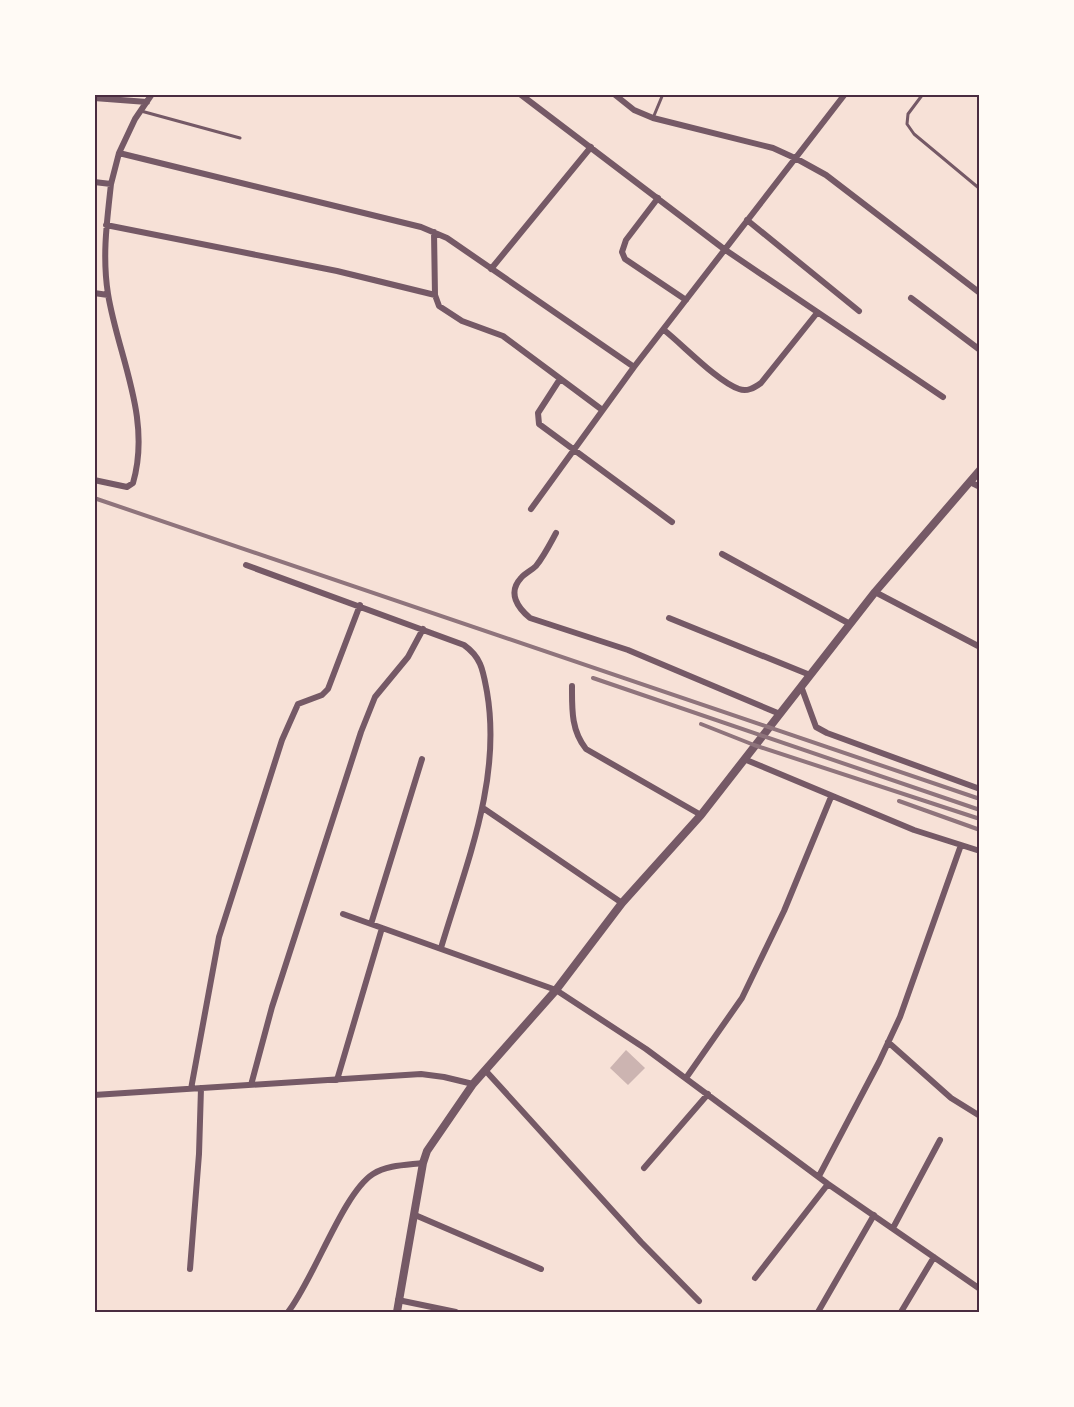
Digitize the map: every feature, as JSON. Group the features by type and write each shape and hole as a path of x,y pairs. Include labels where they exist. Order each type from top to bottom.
{"street":[{"path":"94,480 128,487 133,483 139,450 135,407 108,295 104,261 111,184 119,153 152,94"},
{"path":"520,94 724,249 943,398"},
{"path":"614,94 634,110 653,118 773,148 797,159 826,175 980,293"},
{"path":"531,509 601,409 724,249 797,159 845,94"},
{"path":"94,98 147,102"},
{"path":"491,269 591,147"},
{"path":"119,153 407,222 434,232 633,367"},
{"path":"94,183 111,184"},
{"path":"658,198 626,240 622,252 625,259 686,300"},
{"path":"747,220 859,311"},
{"path":"106,225 337,270 435,295"},
{"path":"434,232 435,295 439,306 447,314 503,336 601,409"},
{"path":"94,293 108,295"},
{"path":"911,298 980,350"},
{"path":"664,330 725,381 741,390 752,389 761,383 817,313"},
{"path":"560,379 537,419 539,424 672,522"},
{"path":"397,1312 423,1162 473,1084 556,990 622,903 701,815 875,592 980,470"},
{"path":"970,482 980,488"},
{"path":"556,533 537,564 519,580 516,589 514,599 518,607 530,618 576,635 628,650 780,714"},
{"path":"722,554 850,624"},
{"path":"246,565 464,645 476,654 482,664 490,711 492,744 489,776 483,808 441,948"},
{"path":"875,592 980,647"},
{"path":"191,1089 219,937 282,740 298,704 322,695 328,689 360,605"},
{"path":"669,618 810,675"},
{"path":"251,1085 272,1007 364,723 375,697 408,657 423,629"},
{"path":"572,686 572,717 575,731 586,749 701,815"},
{"path":"801,686 816,726 827,733 980,789"},
{"path":"371,924 422,759"},
{"path":"744,759 914,830 980,851"},
{"path":"686,1078 742,998 784,911 831,797"},
{"path":"483,808 622,903"},
{"path":"819,1176 888,1042 930,936 961,845"},
{"path":"343,914 556,990 686,1078 828,1184 980,1289"},
{"path":"337,1080 382,927"},
{"path":"888,1042 951,1098 980,1116"},
{"path":"485,1070 641,1242 699,1300"},
{"path":"94,1095 421,1074 473,1084"},
{"path":"190,1269 199,1154 201,1088"},
{"path":"644,1168 708,1094"},
{"path":"893,1228 940,1140"},
{"path":"288,1312 312,1274 353,1193 364,1181 385,1168 423,1162"},
{"path":"755,1278 828,1184"},
{"path":"415,1215 541,1269"},
{"path":"818,1312 874,1215"},
{"path":"901,1312 934,1257"},
{"path":"398,1300 456,1312"}],"lane":[{"path":"653,118 663,94"},
{"path":"923,94 909,114 907,124 914,134 980,189"},
{"path":"141,111 240,138"}],"building":[{"path":"626,1050 645,1068 628,1085 610,1068"}],"railway":[{"path":"94,498 980,799"},
{"path":"593,678 980,810"},
{"path":"701,724 754,745 980,819"},
{"path":"899,801 980,830"}]}
